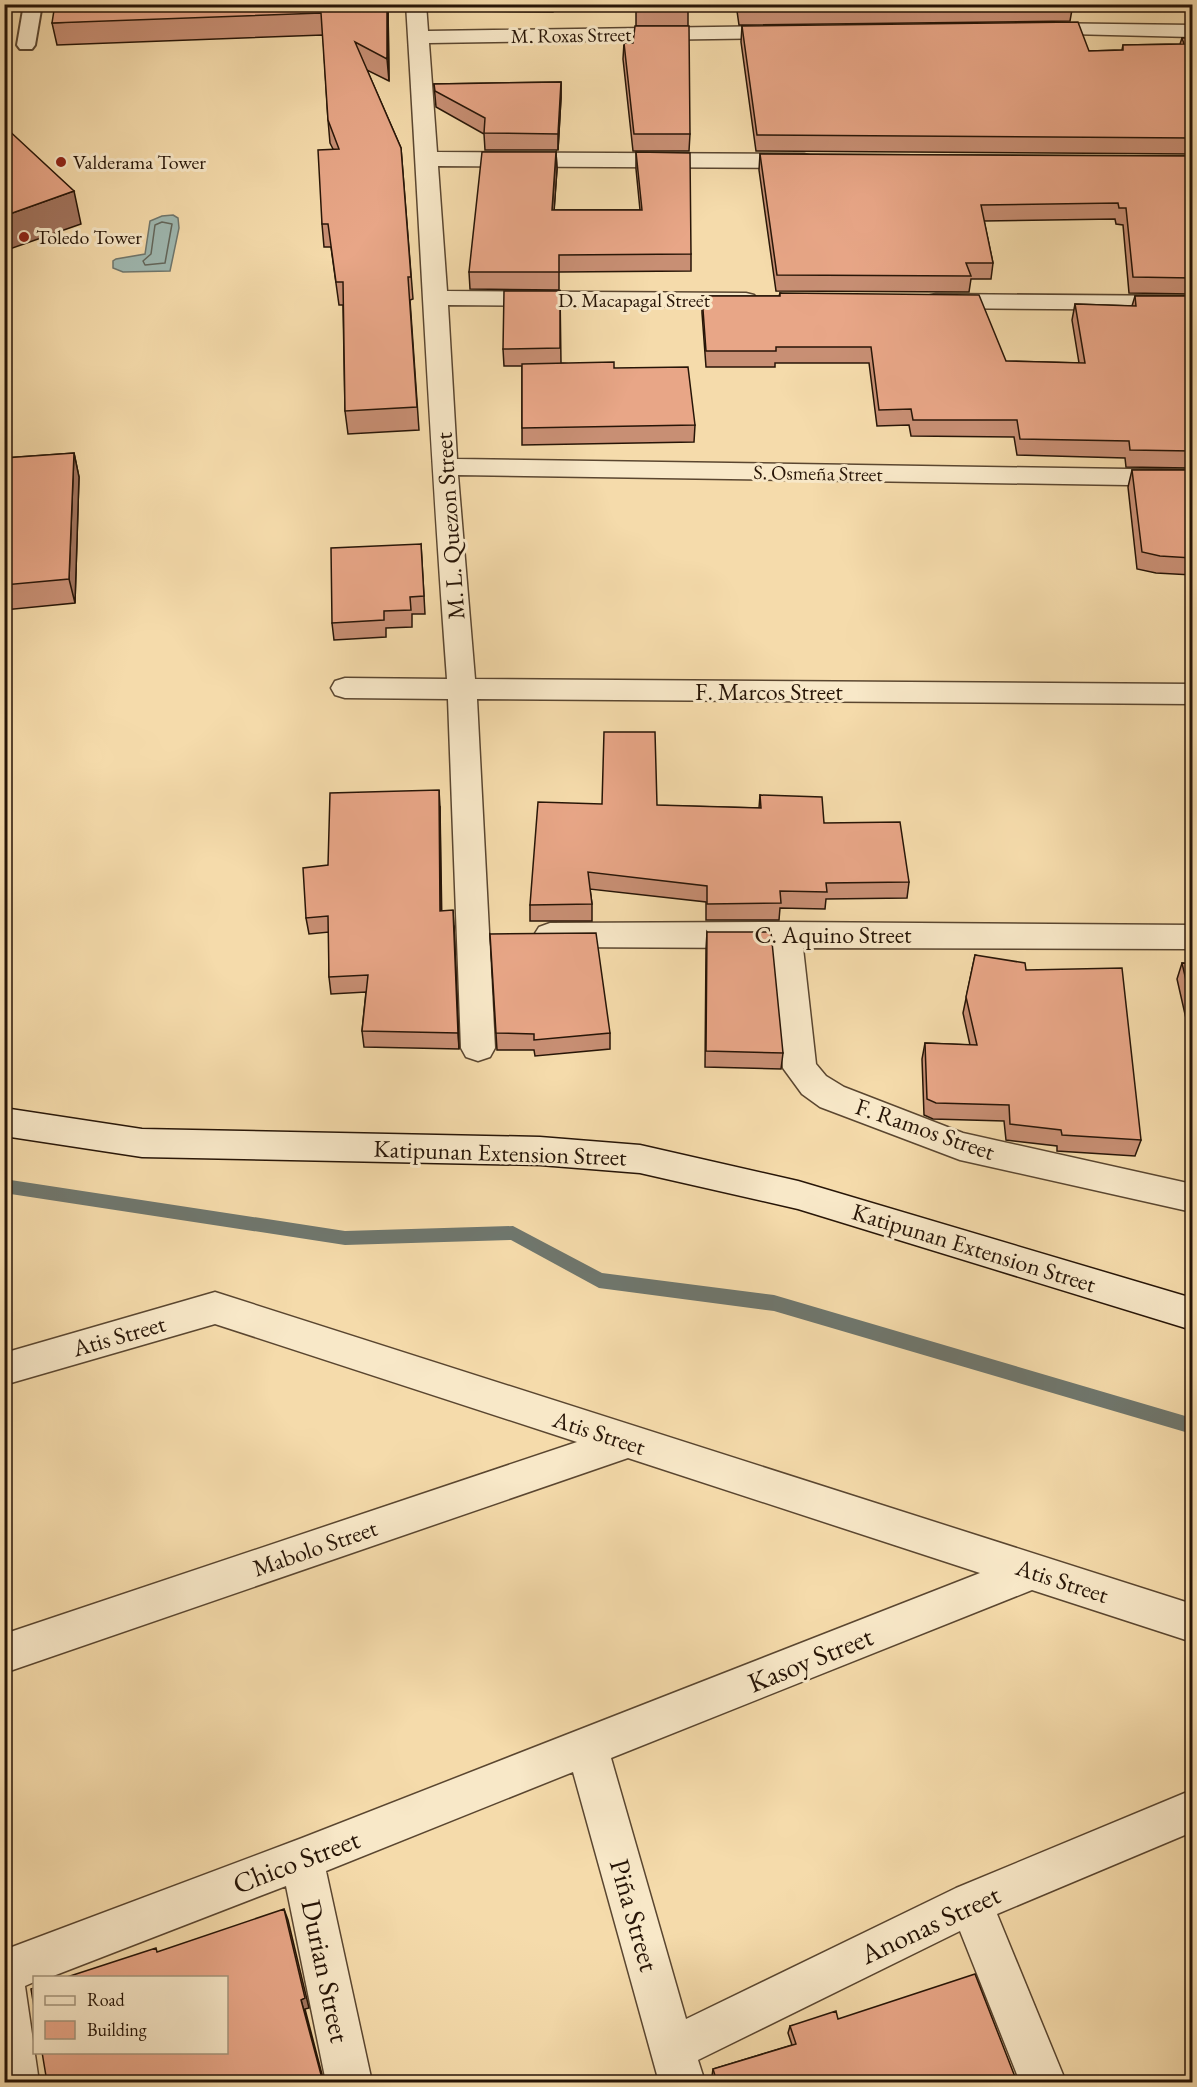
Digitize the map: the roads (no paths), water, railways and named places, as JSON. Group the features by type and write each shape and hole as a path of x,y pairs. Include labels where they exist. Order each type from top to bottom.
{"street":[{"name":"M. L. Quezon Street","path":"416,4 436,298 444,467 462,690 497,935 478,1048"},
{"path":"1011,30 1192,31"},
{"name":"M. Roxas Street","path":"417,37 809,32"},
{"path":"426,159 830,161"},
{"name":"D. Macapagal Street","path":"436,298 767,300"},
{"path":"909,301 1192,303"},
{"name":"S. Osmeña Street","path":"444,467 1192,478"},
{"name":"F. Marcos Street","path":"345,688 1192,694"},
{"name":"C. Aquino Street","path":"497,935 786,934 1192,937"},
{"name":"F. Ramos Street","path":"786,934 800,1068 814,1085 832,1097 960,1146 1192,1197"},
{"name":"Katipunan Extension Street","path":"4,1122 142,1143 540,1151 640,1159 798,1195 1192,1314"},
{"name":"Atis Street","path":"4,1369 215,1308 1192,1623"},
{"name":"Mabolo Street","path":"4,1654 626,1442"},
{"name":"Kasoy Street","path":"587,1748 1033,1571"},
{"name":"Chico Street","path":"4,1972 587,1748"},
{"name":"Piña Street","path":"587,1748 677,2066"},
{"name":"Anonas Street","path":"677,2066 970,1903 1192,1811"},
{"name":"Durian Street","path":"302,1859 349,2082"},
{"path":"970,1903 1043,2082"},
{"path":"4,1990 16,2082"}],"lane":[{"path":"26,45 33,4"}],"water":[{"path":"173,215 178,218 179,228 170,271 123,272 113,268 113,261 116,259 145,254 150,221 162,216"}],"waterway":[{"path":"4,1186 345,1238 513,1233 599,1280 774,1303 1192,1426"}],"place":[{"name":"Valderama Tower","path":"61,162"},
{"name":"Toledo Tower","path":"24,237"}]}
